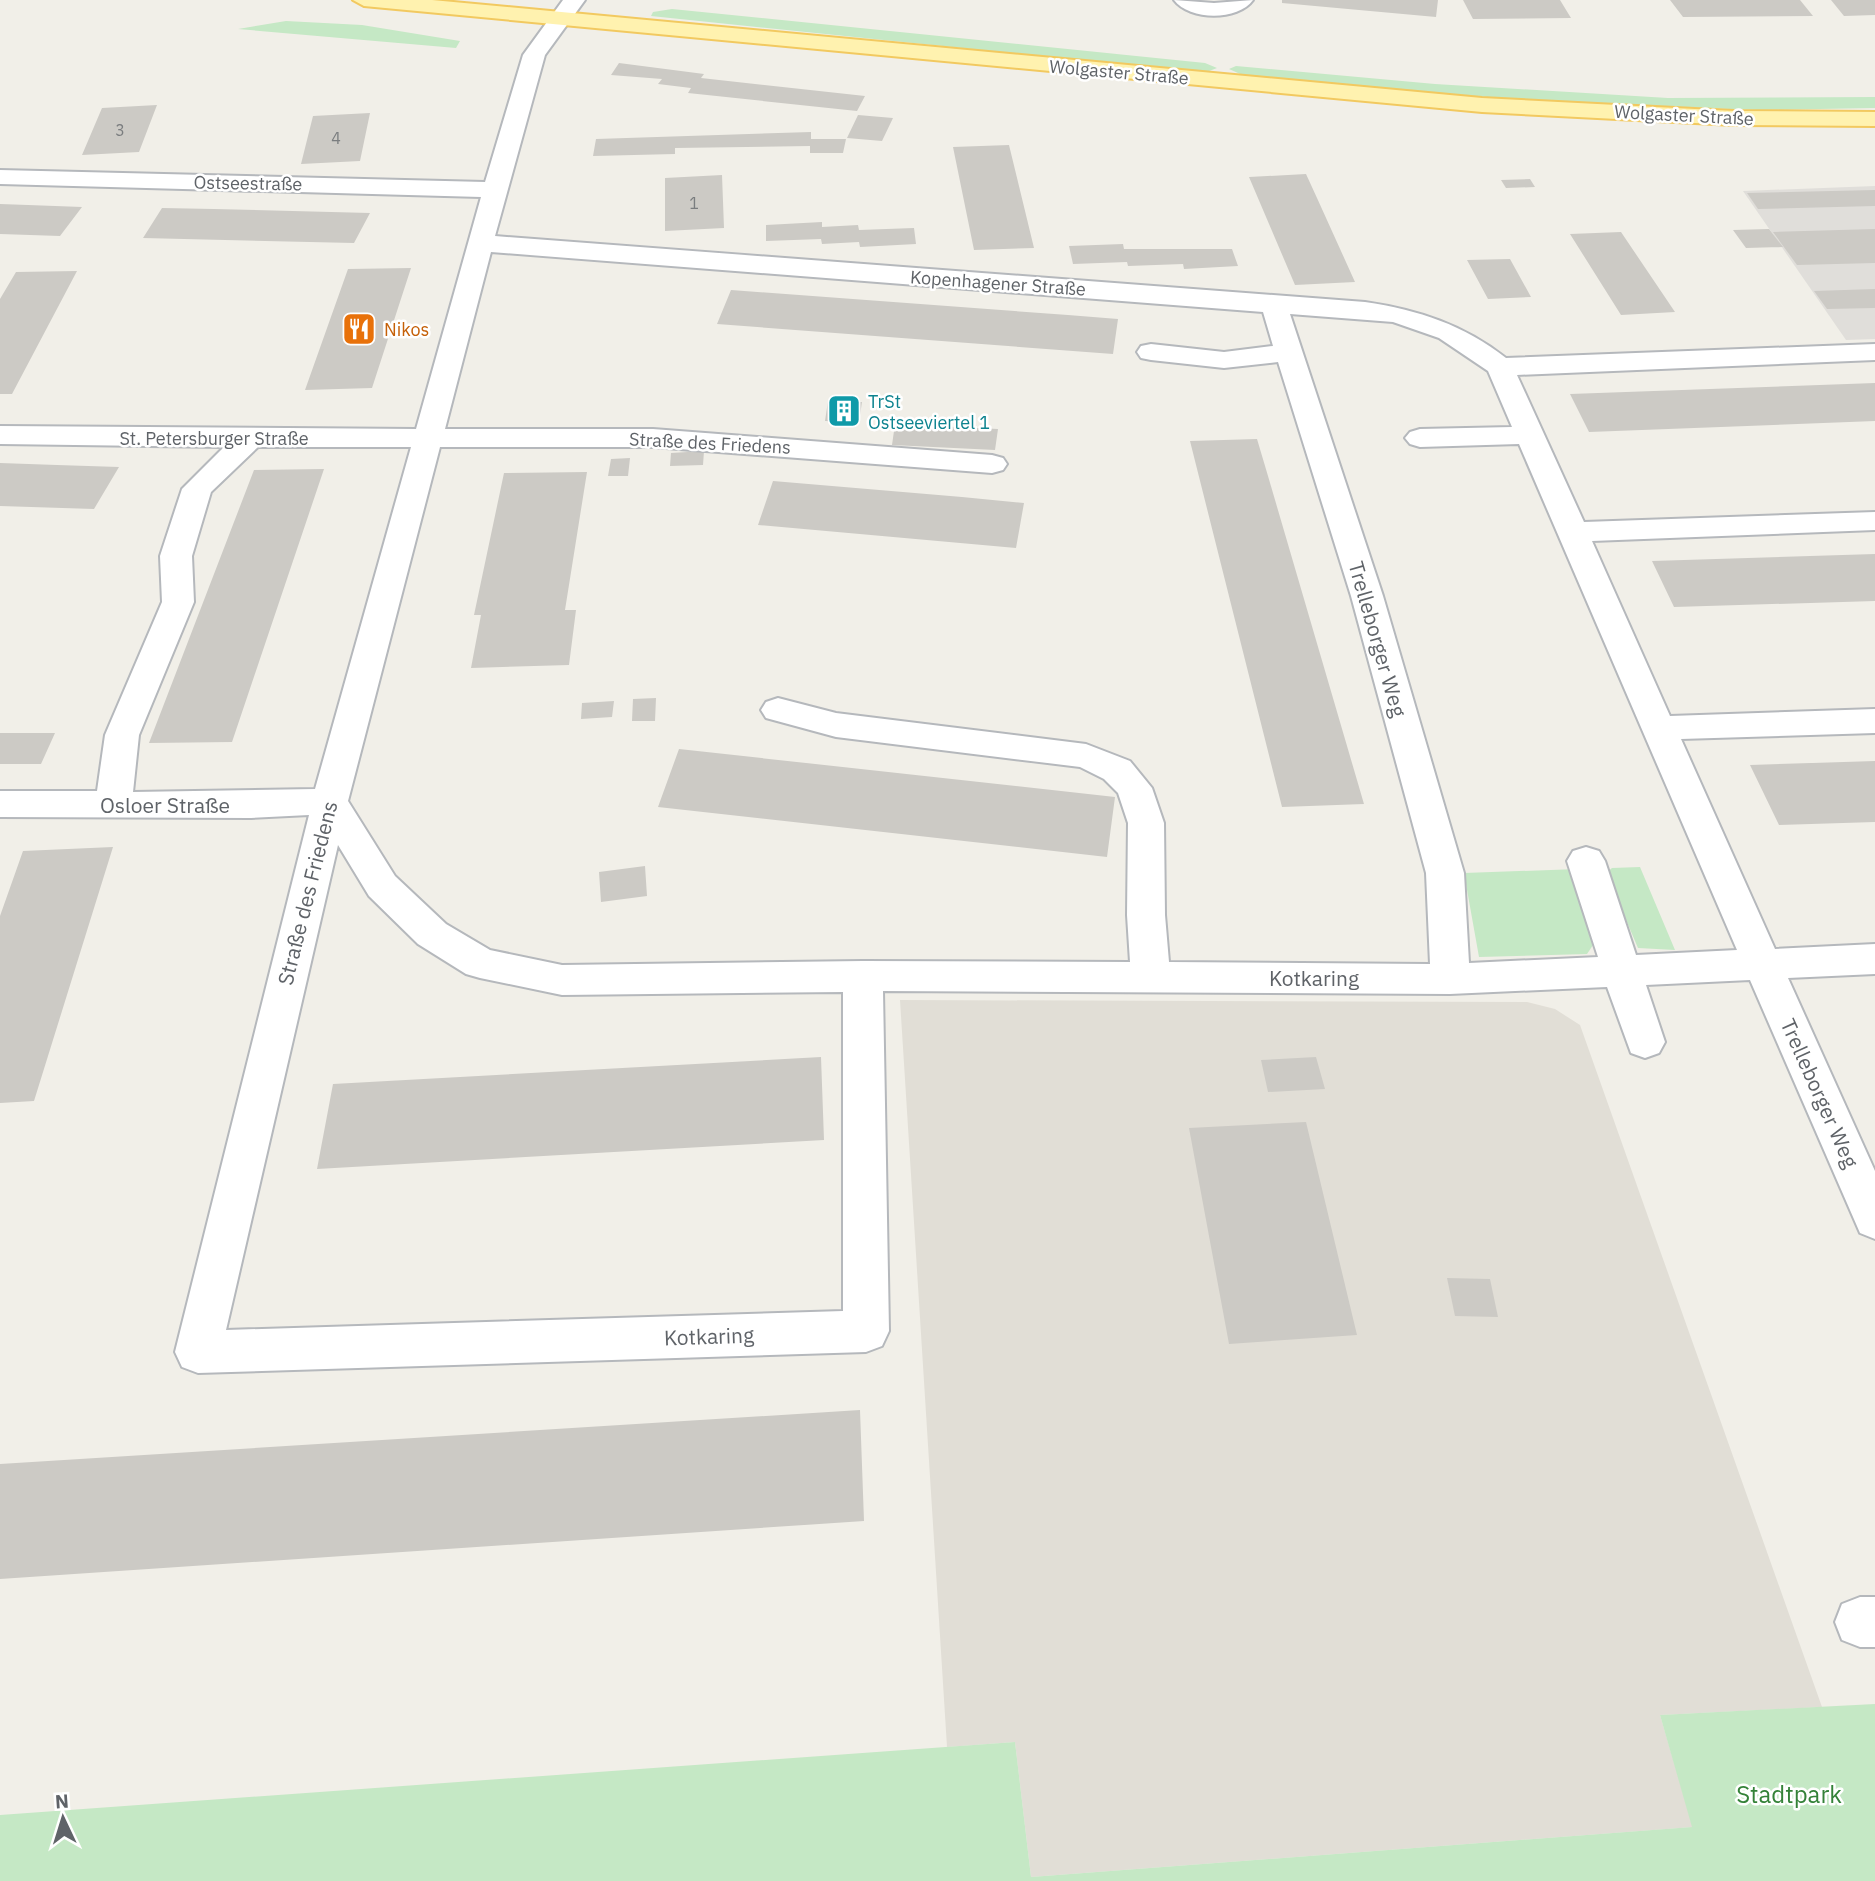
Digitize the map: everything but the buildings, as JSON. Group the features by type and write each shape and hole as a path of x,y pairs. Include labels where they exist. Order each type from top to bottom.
{"main road":[{"name":"Wolgaster Straße","path":"364,0 559,21 1482,105 1734,118 1875,119"}],"street":[{"name":"Straße des Friedens","path":"198,1352 330,801 495,190 534,55 574,0"},
{"path":"1185,0 1198,6 1218,9 1236,5 1242,0"},
{"name":"Ostseestraße","path":"0,177 495,190"},
{"name":"Kopenhagener Straße","path":"481,243 1273,305 1367,308 1429,323 1475,344 1500,367"},
{"name":"Trelleborger Weg","path":"1273,305 1367,596 1446,873 1450,978"},
{"path":"1151,352 1224,360 1289,354"},
{"path":"1500,367 1875,352"},
{"name":"Trelleborger Weg","path":"1500,367 1875,1220"},
{"name":"St. Petersburger Straße","path":"0,435 82,438 428,436"},
{"path":"1420,438 1530,435"},
{"name":"Straße des Friedens","path":"428,436 653,438 992,464"},
{"path":"113,804 122,736 178,602 176,556 197,489 251,438"},
{"path":"1572,532 1875,521"},
{"path":"778,710 836,725 1086,756 1116,770 1134,788 1146,823 1151,976"},
{"path":"1659,728 1875,721"},
{"name":"Kotkaring","path":"330,801 382,886 432,934 480,963 562,980 863,976 1450,978 1764,966"},
{"name":"Osloer Straße","path":"0,804 251,805 330,801"},
{"path":"1586,861 1646,1042"},
{"path":"1764,966 1875,959"},
{"name":"Kotkaring","path":"198,1352 866,1331 863,976"}],"shaded area":[{"path":"1875,186 1875,339 1846,340 1743,191"},
{"path":"900,1000 1527,1002 1555,1009 1580,1025 1822,1707 1660,1715 1693,1827 1031,1877 1015,1742 947,1747"}],"green space":[{"path":"672,9 1205,63 1217,68 1204,73 651,16 653,12"},
{"path":"286,21 362,25 460,41 456,48 238,29"},
{"path":"1236,66 1435,84 1668,98 1875,97 1875,108 1758,110 1529,102 1247,77 1229,69"},
{"path":"1640,867 1675,950 1638,948 1606,873 1612,868"},
{"path":"1578,869 1595,942 1587,954 1479,957 1464,873"},
{"name":"Stadtpark","path":"1875,1704 1875,1881 0,1881 0,1815 1015,1742 1031,1877 1692,1827 1660,1715"}],"place":[{"name":"Nikos","path":"359,329"},
{"name":"TrSt Ostseeviertel 1","path":"844,411"}]}
